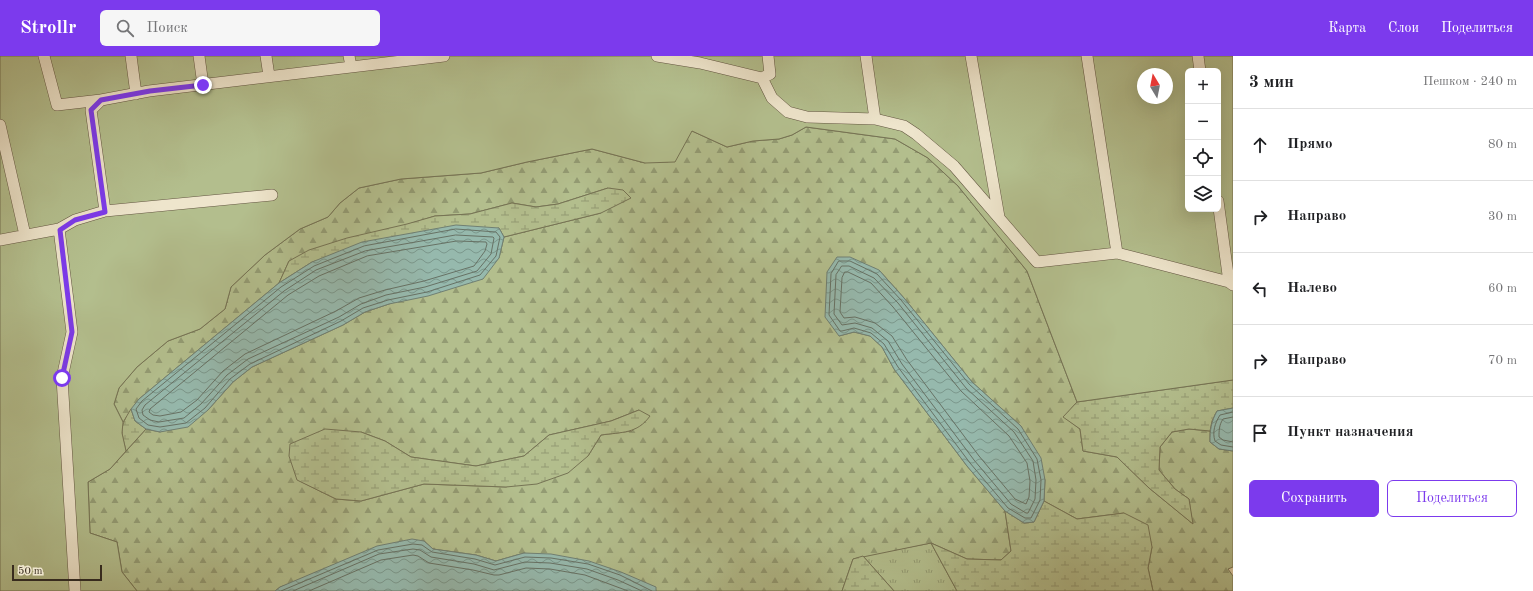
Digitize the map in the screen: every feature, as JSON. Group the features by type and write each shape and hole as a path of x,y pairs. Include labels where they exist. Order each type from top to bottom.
{"street":[{"path":"44,56 57,106 269,76 350,61 444,56"},
{"path":"131,56 136,94"},
{"path":"199,56 203,85"},
{"path":"266,56 269,76"},
{"path":"661,56 700,63 762,78 770,74 768,56"},
{"path":"866,56 875,120"},
{"path":"972,56 1000,218"},
{"path":"1087,56 1117,253"},
{"path":"1198,56 1200,68"},
{"path":"762,78 772,98 788,112 807,117 875,120 904,126 916,134 954,166 1037,262 1117,253 1231,284 1220,212"},
{"path":"101,100 91,110 105,212"},
{"path":"0,125 25,235"},
{"path":"0,240 60,230 75,220 105,212 272,195"},
{"path":"60,230 72,332 62,378 76,591"}],"green space":[{"path":"0,56 1233,56 1233,380 1077,402 1027,271 958,186 928,158 895,139 806,127 792,135 779,139 753,141 727,147 692,131 675,162 645,163 592,149 481,173 401,179 359,188 340,203 328,217 300,229 265,255 231,287 225,309 200,329 168,341 137,367 119,388 114,404 123,422 122,433 126,451 110,469 88,482 90,533 117,542 122,572 137,591 0,591"},
{"path":"806,127 895,139 928,158 958,186 1027,271 1077,402 1064,417 1080,429 1083,451 1117,457 1149,488 1192,523 1189,499 1175,489 1159,470 1160,447 1172,432 1189,429 1210,431 1210,442 1219,449 1233,451 1233,567 1228,569 1233,576 1233,591 1153,591 1148,568 1152,547 1124,513 1077,519 1044,501 1045,480 1021,426 972,382 904,298 879,270 839,336 854,332 870,336 882,347 894,369 967,466 1005,511 1011,551 1001,560 967,559 931,543 853,559 842,591 656,591 655,587 524,553 496,561 476,555 433,549 424,541 280,587 275,591 137,591 122,572 117,542 90,533 88,482 110,469 146,429 160,432 208,410 233,382 252,367 343,325 365,312 389,304 499,258 504,237 601,213 608,188 558,204 536,207 512,203 470,214 435,216 289,261 279,283 139,399 123,422 114,404 119,388 137,367 168,341 200,329 225,309 231,287 265,255 300,229 328,217 340,203 359,188 401,179 481,173 592,149 645,163 692,131 727,147 753,141 779,139 792,135","holes":["639,410 632,431 601,435 588,456 506,487 424,484 361,501 336,499 298,480 361,432 385,441 411,457 476,466 524,456 549,435 611,421"]},
{"path":"608,188 623,190 631,198 601,213 504,237 499,228 312,262 279,283 289,261 309,250 347,238 435,216 470,214 512,203 536,207 558,204"},
{"path":"1233,380 1233,408 1217,411 1212,421 1210,431 1189,429 1172,432 1160,447 1159,470 1175,489 1189,499 1193,524 1149,488 1117,457 1083,451 1080,429 1063,417 1077,402"},
{"path":"131,409 135,421 146,429 126,451 122,429 124,421"},
{"path":"639,410 650,416 640,426 628,431 601,435 588,456 568,473 537,484 506,487 424,484 361,501 336,499 297,480 289,456 290,444 325,429 361,432 385,441 411,457 476,466 524,456 549,435 611,421"},
{"path":"1044,501 1077,519 1124,513 1148,525 1152,547 1148,568 1153,591 957,591 931,543 967,559 1001,560 1011,551 1005,511 1024,523 1034,522"},
{"path":"931,543 957,591 894,591 863,556"},
{"path":"863,556 894,591 842,591 853,559"}],"water":[{"path":"456,225 499,228 504,237 499,258 483,279 428,296 389,304 365,312 343,325 252,367 233,382 208,410 188,427 160,432 146,429 135,421 131,409 139,399 279,283 312,262 362,242"},
{"path":"837,257 850,257 879,270 904,298 972,382 1021,426 1041,458 1045,480 1044,501 1034,522 1024,523 1005,511 967,466 894,369 882,347 870,336 854,332 839,336 825,317 827,272"},
{"path":"1233,408 1233,451 1219,449 1210,442 1213,419 1217,411"},
{"path":"412,539 424,541 433,549 476,555 496,561 524,553 551,554 589,561 621,572 656,587 656,591 275,591 280,587 377,546"}],"route":[{"path":"62,378 72,332 60,230 75,220 105,212 91,110 101,100 150,91 203,85"}]}
